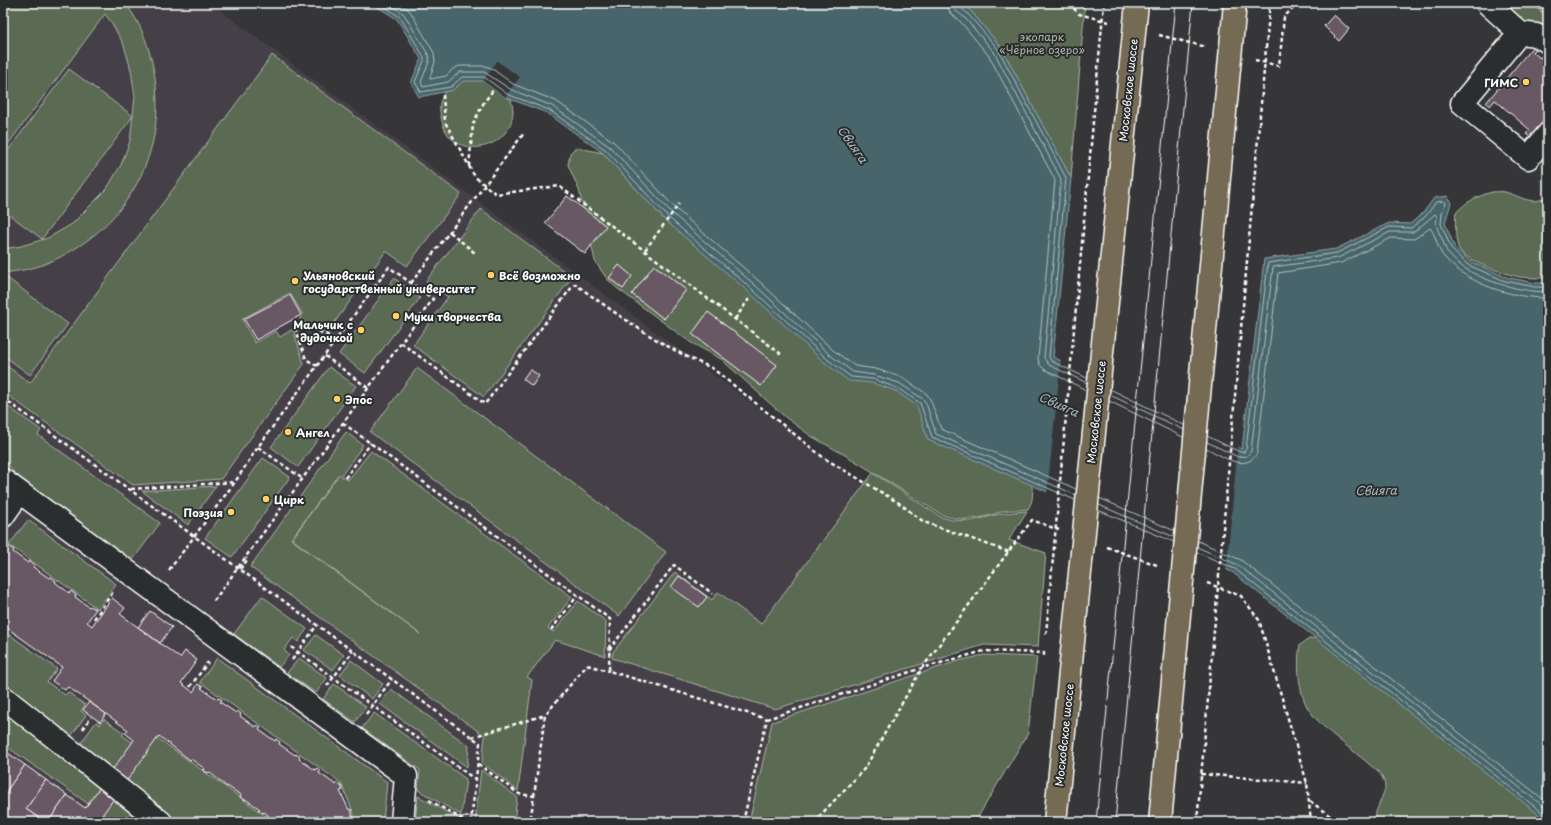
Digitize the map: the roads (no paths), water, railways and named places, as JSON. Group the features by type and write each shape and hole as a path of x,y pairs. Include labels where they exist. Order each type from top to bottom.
{"main road":[{"name":"Московское шоссе","path":"1055,822 1137,3"},
{"path":"1160,822 1235,3"}],"lane":[{"path":"1487,3 1520,33 1536,35 1548,42"},
{"path":"1520,33 1462,103 1528,158 1548,134"},
{"path":"3,516 11,487 406,776 402,822"},
{"path":"3,697 161,822"}],"water":[{"name":"Свияга","path":"371,3 960,3 970,10 1001,47 1071,178 1053,357 1242,449 1264,259 1336,249 1389,223 1410,224 1423,213 1434,198 1447,196 1451,203 1445,223 1455,248 1471,262 1506,277 1535,283 1548,283 1548,822 1232,572 928,440 917,406 896,391 872,383 849,381 824,362 750,293 666,221 603,153 547,113 505,97 483,81 463,81 453,90 419,97 411,83 421,59 397,19"}],"tram line":[{"path":"1096,822 1176,3"},
{"path":"1115,822 1193,3"}],"place":[{"name":"ГИМС","path":"1526,82"},
{"name":"Всё возможно","path":"491,275"},
{"name":"Ульяновский государственный университет","path":"295,281"},
{"name":"Муки творчества","path":"396,316"},
{"name":"Мальчик с дудочкой","path":"361,330"},
{"name":"Эпос","path":"337,399"},
{"name":"Ангел","path":"288,432"},
{"name":"Цирк","path":"266,499"},
{"name":"Поэзия","path":"231,512"}],"park label":[{"name":"экопарк «Чёрное озеро»","path":"1042,42"}]}
